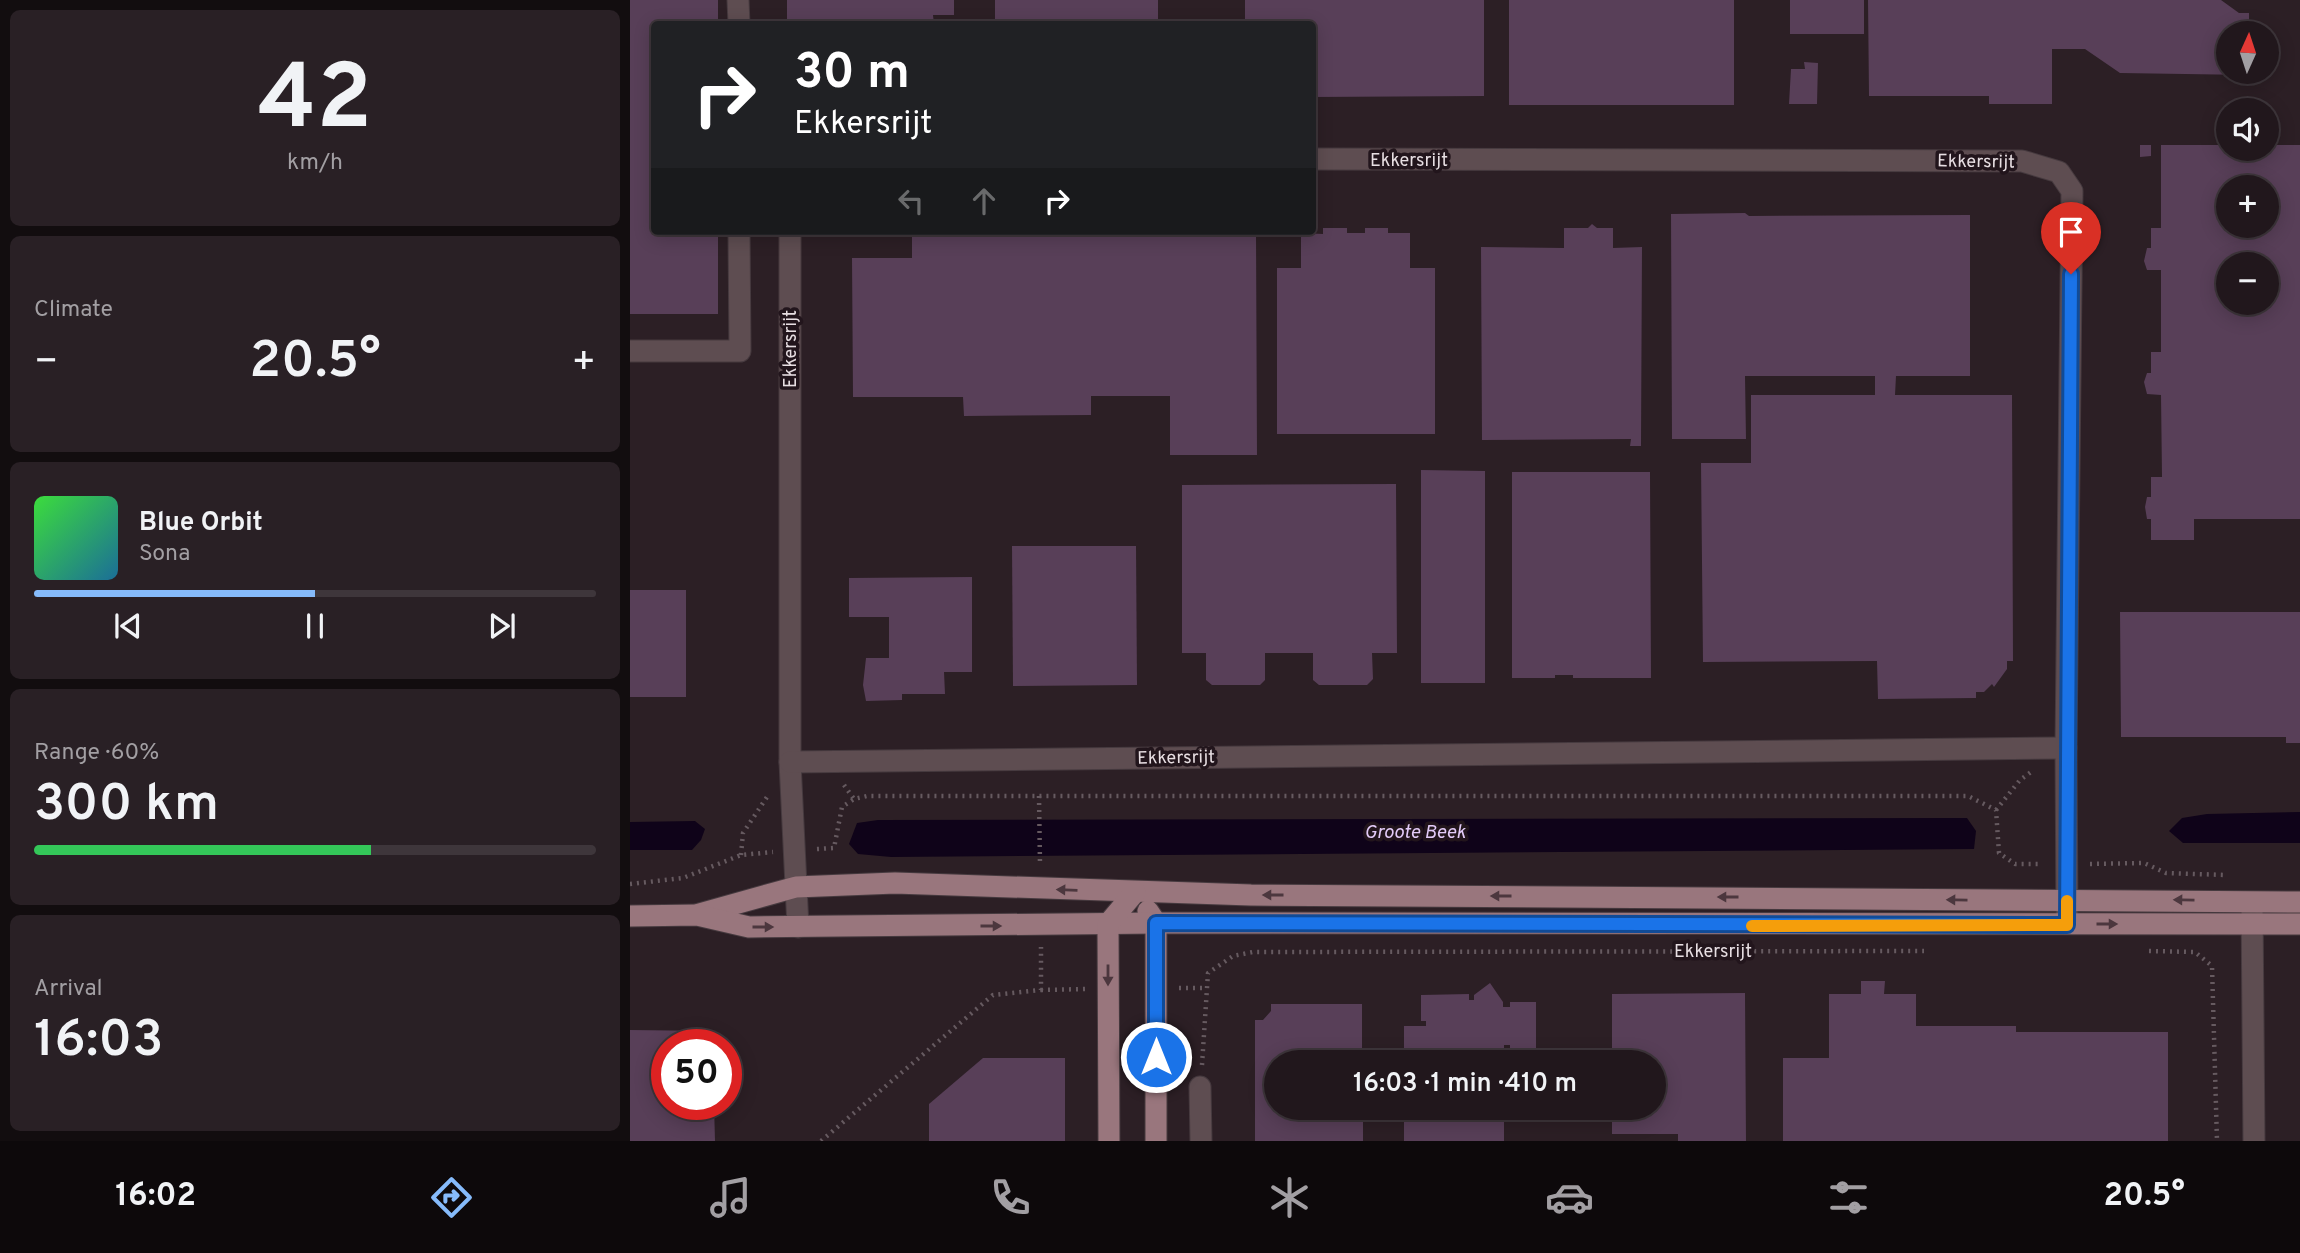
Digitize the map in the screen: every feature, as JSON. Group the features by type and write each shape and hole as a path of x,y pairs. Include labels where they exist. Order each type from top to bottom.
{"main road":[{"name":"Ekkersrijt","path":"697,915 796,887 895,883 1135,892 2300,902"},
{"path":"1109,1141 1108,925 1135,892 1156,923 1156,1141"},
{"name":"Ekkersrijt","path":"630,916 697,915 749,927 1156,923 2300,924"}],"street":[{"path":"738,0 738,21"},
{"name":"Ekkersrijt","path":"1316,159 2022,161 2059,172 2072,191 2066,747 2067,925"},
{"path":"630,352 740,351 739,235"},
{"name":"Ekkersrijt","path":"790,235 790,762 792,849 798,927"},
{"name":"Ekkersrijt","path":"790,762 2066,747"},
{"path":"2252,901 2254,1141"},
{"path":"1200,1087 1200,1141"}],"path":[{"path":"2066,747 2020,780 1996,810 1999,853 2015,864 2144,863 2166,873 2233,875"},
{"path":"741,855 743,833 790,762"},
{"path":"630,884 683,878 741,855 792,849 834,848 842,807 854,799 867,796 1968,796 1996,810"},
{"path":"1039,796 1040,863"},
{"path":"821,1141 993,995 1041,989 1041,926"},
{"name":"Ekkersrijt","path":"1200,1087 1208,973 1233,956 1254,952 1928,951"},
{"path":"2141,951 2195,952 2212,966 2217,1141"}],"water":[{"path":"2300,812 2300,843 2183,843 2169,831 2182,818 2207,814"},
{"name":"Groote Beek","path":"1967,818 1976,831 1974,849 891,857 858,854 849,844 857,823 878,820"},
{"path":"695,821 705,829 701,840 692,850 630,850 630,822"}],"building":[{"path":"630,0 718,0 718,21 651,21 651,235 718,235 718,314 630,314"},
{"path":"787,0 954,0 954,15 933,15 934,21 787,21"},
{"path":"995,0 1158,0 1158,21 995,21"},
{"path":"1245,0 1484,0 1484,96 1316,97 1316,21 1245,21"},
{"path":"1509,0 1734,0 1734,105 1509,105"},
{"path":"1790,0 1864,0 1864,34 1790,34"},
{"path":"1868,0 2221,0 2239,13 2249,13 2249,21 2216,21 2216,74 2120,73 2085,49 2052,49 2052,104 1989,104 1989,96 1869,96"},
{"path":"1804,62 1818,63 1817,104 1789,104 1791,69 1805,69"},
{"path":"2140,145 2151,145 2151,156 2140,157"},
{"path":"2161,145 2216,145 2216,161 2279,161 2279,145 2300,145 2300,519 2194,519 2194,540 2151,540 2151,519 2147,519 2145,507 2147,497 2151,497 2151,477 2162,477 2161,395 2147,394 2144,382 2147,373 2151,373 2151,352 2161,352 2161,270 2147,270 2144,261 2147,248 2151,248 2151,228 2161,228"},
{"path":"1745,213 1749,216 1970,215 1970,376 1896,376 1895,395 2012,395 2013,661 2007,661 2007,669 1994,687 1992,684 1984,692 1976,692 1976,698 1878,699 1877,661 1703,662 1701,463 1751,463 1751,395 1875,395 1875,376 1745,376 1746,439 1672,439 1671,214"},
{"path":"1592,224 1597,228 1613,228 1613,248 1642,247 1641,446 1630,446 1631,439 1482,440 1481,247 1564,248 1564,228 1588,228"},
{"path":"1323,228 1347,228 1347,233 1365,233 1365,228 1388,228 1388,233 1410,233 1410,268 1435,268 1435,434 1277,434 1277,268 1301,268 1301,235 1323,234"},
{"path":"1256,235 1257,455 1170,455 1170,396 1091,396 1091,415 964,416 963,397 853,397 852,258 912,258 912,237"},
{"path":"1421,470 1485,471 1485,683 1421,683"},
{"path":"1512,472 1650,472 1651,678 1573,678 1573,675 1555,675 1555,678 1512,678"},
{"path":"1396,484 1397,653 1372,653 1373,679 1367,685 1319,685 1313,680 1313,653 1265,653 1265,680 1260,685 1212,685 1206,680 1206,653 1182,653 1182,485"},
{"path":"1012,546 1136,546 1137,685 1013,686"},
{"path":"972,577 972,672 944,672 945,694 902,694 902,700 866,701 863,685 866,658 889,658 889,617 849,617 849,578"},
{"path":"630,590 686,590 686,697 630,697"},
{"path":"2120,612 2300,612 2300,743 2286,743 2286,737 2121,737"},
{"path":"1861,981 1885,981 1884,994 1916,994 1916,1026 2016,1026 2016,1032 2168,1032 2168,1141 1783,1141 1783,1058 1829,1058 1829,994 1861,994"},
{"path":"1490,983 1503,1002 1503,1007 1510,1007 1510,1002 1536,1002 1536,1050 1510,1050 1510,1045 1504,1045 1504,1050 1404,1050 1404,1026 1426,1026 1426,1021 1421,1021 1421,995 1469,994 1469,1000 1474,1000 1474,995"},
{"path":"1745,993 1746,1141 1678,1141 1678,1134 1612,1134 1612,1120 1666,1120 1666,1050 1612,1050 1612,994"},
{"path":"1271,1004 1362,1004 1362,1050 1264,1050 1264,1120 1363,1120 1363,1141 1255,1141 1255,1020 1263,1020 1271,1011"},
{"path":"630,1030 651,1030 651,1120 714,1120 715,1141 630,1141"},
{"path":"983,1058 1065,1058 1065,1141 929,1141 929,1104"},
{"path":"1404,1120 1504,1120 1504,1141 1404,1141"}],"slow traffic":[{"path":"1752,926 2067,925 2067,901"}],"route":[{"path":"1156,1057 1156,923 2067,925 2071,274"}]}
